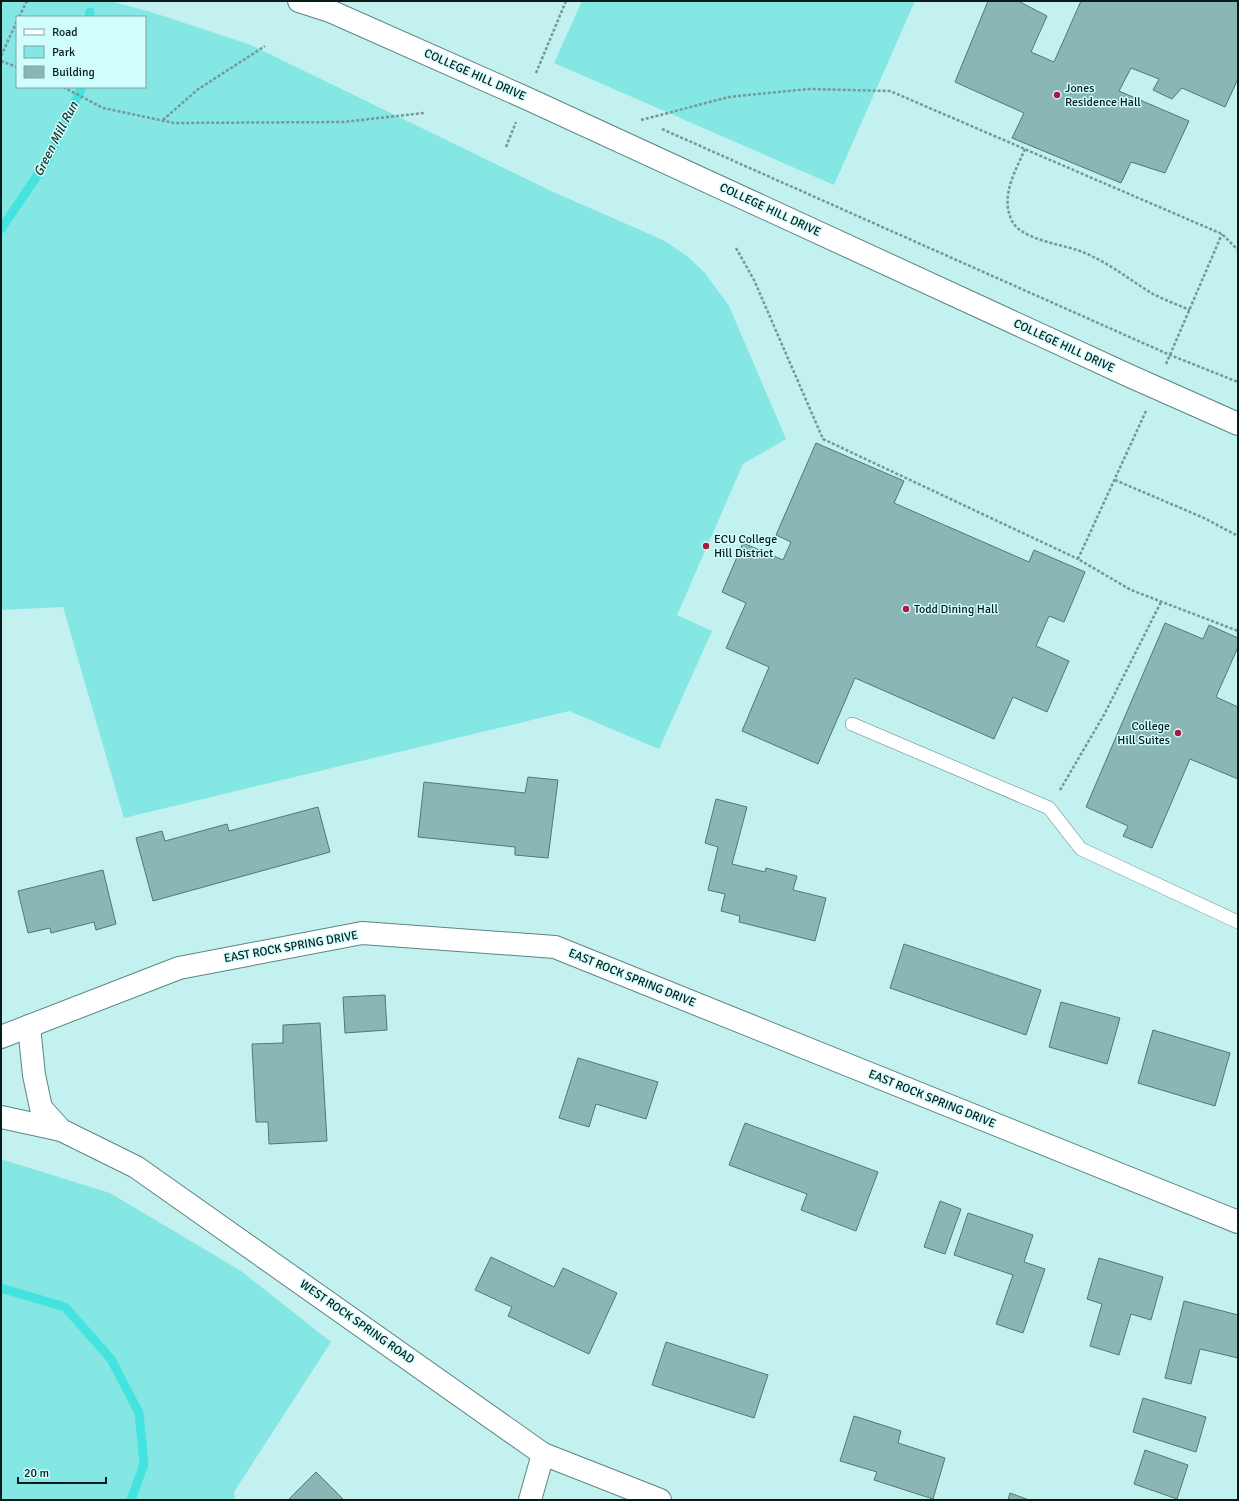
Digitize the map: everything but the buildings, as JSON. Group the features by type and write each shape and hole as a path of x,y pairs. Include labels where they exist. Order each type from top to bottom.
{"street":[{"name":"COLLEGE HILL DRIVE","path":"299,1 332,6 526,98 1156,388 1238,424"},
{"name":"EAST ROCK SPRING DRIVE","path":"1,1037 179,968 362,933 555,947 1238,1222"},
{"name":"WEST ROCK SPRING ROAD","path":"29,1026 34,1074 41,1108 61,1130"},
{"name":"WEST ROCK SPRING ROAD","path":"1,1117 61,1130 136,1167 543,1454 660,1500"},
{"path":"530,1500 543,1454"}],"lane":[{"path":"852,724 1049,808 1081,849 1238,922"}],"path":[{"path":"20,16 27,1"},
{"path":"543,77 536,74 566,1"},
{"path":"1,56 16,23"},
{"path":"163,120 197,90 266,46"},
{"path":"1,61 16,67"},
{"path":"65,88 103,108 174,123 343,122 424,113"},
{"path":"641,120 729,97 809,89 890,91 1222,234 1238,250"},
{"path":"634,117 649,123"},
{"path":"656,126 1170,355 1238,382"},
{"path":"1025,149 1009,186 1008,209 1013,223 1027,235 1079,251 1115,268 1154,294 1190,310"},
{"path":"1078,560 1156,388 1222,234"},
{"path":"736,248 754,280 823,439 1078,560 1131,590 1238,631"},
{"path":"1115,480 1204,518 1238,536"},
{"path":"1049,808 1105,713 1161,602"}],"green space":[{"path":"1,1 111,1 154,13 251,45 551,191 663,240 687,256 705,273 729,306 786,439 743,464 677,615 712,631 659,749 569,711 124,818 63,607 1,610"},
{"path":"582,1 915,1 834,185 554,63"},
{"path":"1,1159 110,1193 241,1271 331,1342 234,1492 235,1500 1,1500"}],"waterway":[{"name":"Green Mill Run","path":"89,16 90,12"},
{"name":"Green Mill Run","path":"1,229 47,161 82,88"},
{"name":"Green Mill Run","path":"1,1288 65,1307 111,1359 139,1413 144,1464 131,1500"}],"place":[{"name":"Jones Residence Hall","path":"1057,95"},
{"name":"ECU College Hill District","path":"706,546"},
{"name":"Todd Dining Hall","path":"906,609"},
{"name":"College Hill Suites","path":"1178,733"}]}
